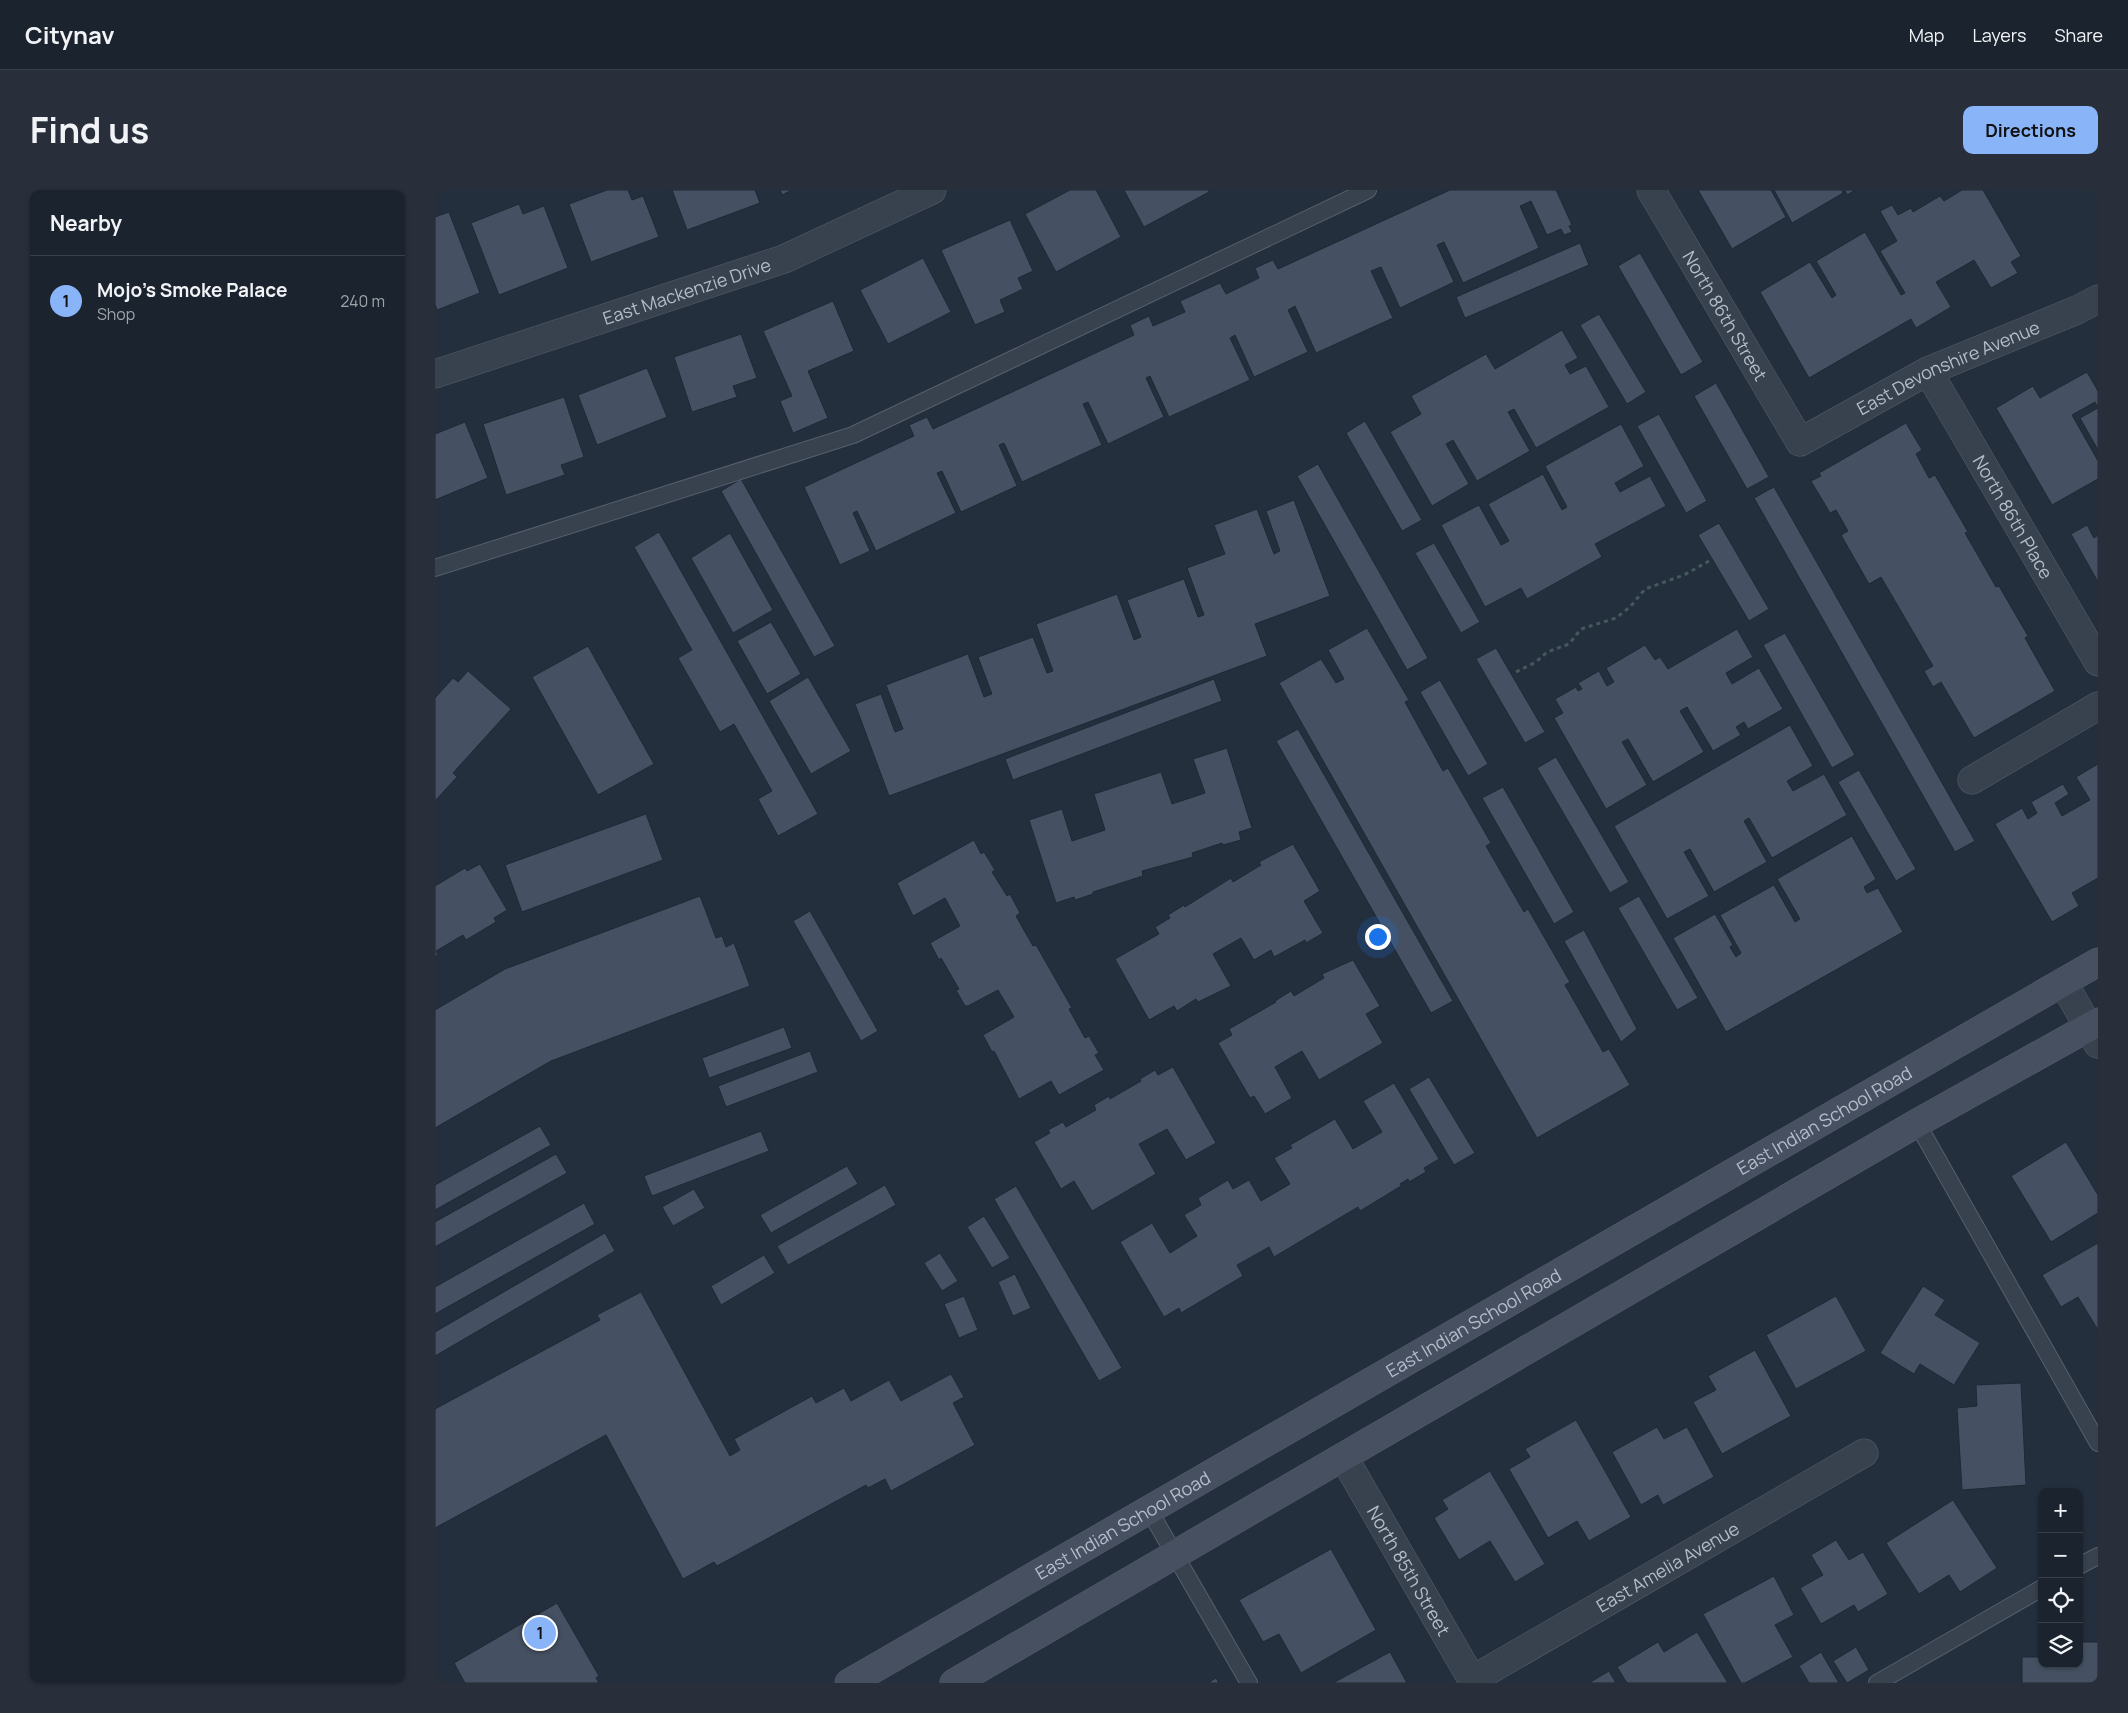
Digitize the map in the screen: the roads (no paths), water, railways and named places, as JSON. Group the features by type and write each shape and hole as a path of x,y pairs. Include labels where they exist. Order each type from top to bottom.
{"main road":[{"name":"East Indian School Road","path":"849,1683 2098,962"},
{"path":"954,1683 1344,1458 1917,1123 2095,1031"}],"street":[{"name":"East Mackenzie Drive","path":"435,374 784,259 932,190"},
{"name":"North 86th Street","path":"1651,190 1800,442"},
{"name":"East Devonshire Avenue","path":"1800,442 1928,371 2077,310 2098,298"},
{"name":"North 86th Place","path":"1928,371 2098,662"},
{"path":"1972,780 2098,706"},
{"path":"2063,982 2095,1031"},
{"name":"East Amelia Avenue","path":"1473,1681 1864,1454"},
{"name":"North 85th Street","path":"1344,1458 1473,1681"}],"lane":[{"path":"435,568 853,435 1368,190"},
{"path":"1917,1123 2098,1443"},
{"path":"1149,1510 1249,1683"},
{"path":"2083,1564 2098,1556"},
{"path":"1877,1683 2038,1590"}],"place":[{"name":"Mojo's Smoke Palace","path":"540,1633"}]}
